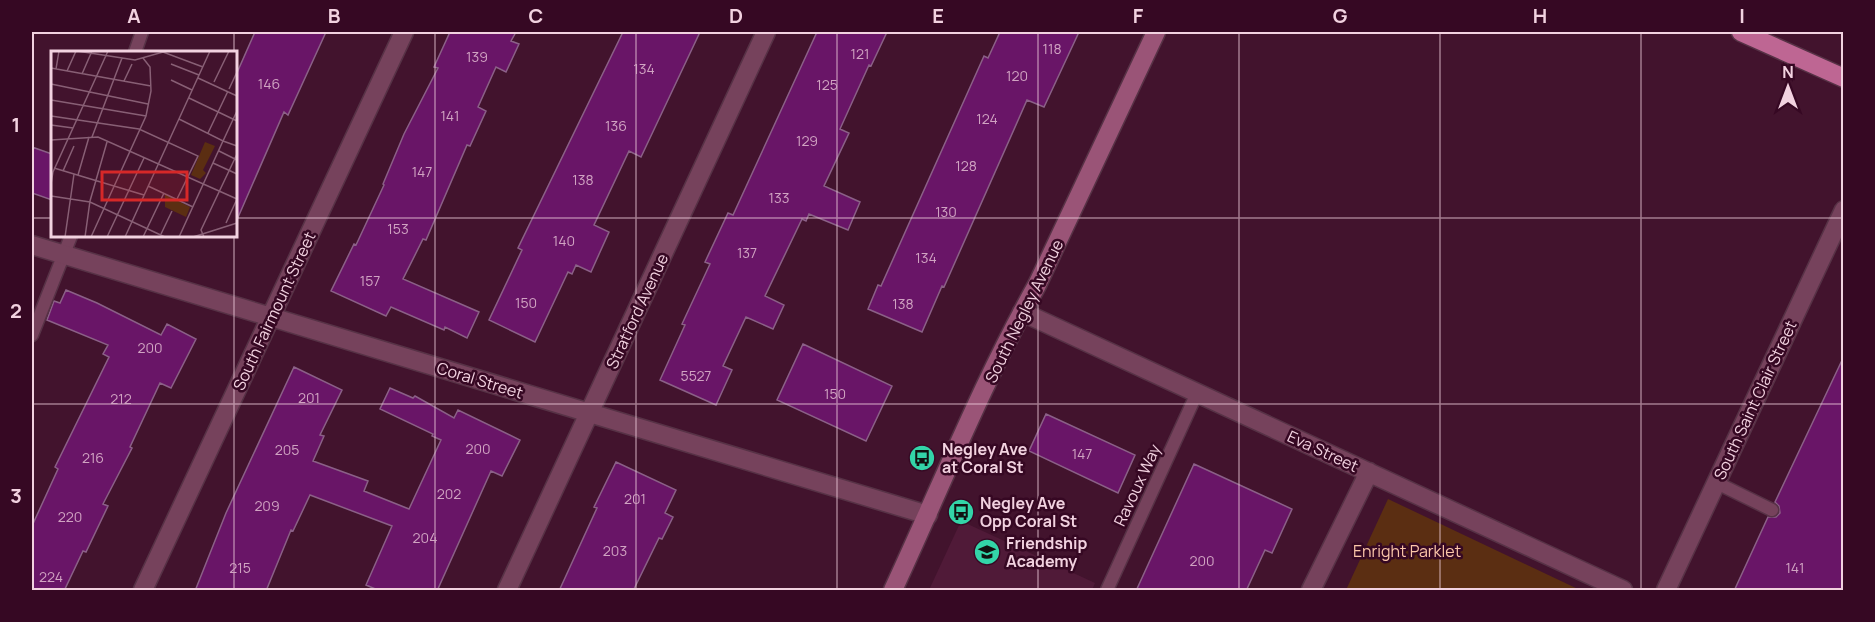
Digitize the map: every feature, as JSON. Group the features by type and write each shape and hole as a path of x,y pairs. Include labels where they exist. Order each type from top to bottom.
{"main road":[{"name":"South Negley Avenue","path":"893,591 1022,312 1037,285 1156,32"},
{"path":"1741,32 1844,78"}],"street":[{"name":"South Fairmount Street","path":"143,591 404,32"},
{"name":"Stratford Avenue","path":"507,591 766,32"},
{"name":"South Saint Clair Street","path":"1666,591 1844,210"},
{"name":"Coral Street","path":"32,245 928,514"},
{"name":"Eva Street","path":"1022,312 1623,591"},
{"path":"1311,591 1369,472"}],"lane":[{"path":"135,51 142,32"},
{"path":"32,335 71,237"},
{"name":"Ravoux Way","path":"1107,591 1197,393"},
{"path":"1717,483 1772,510"}],"shaded area":[{"name":"Friendship Academy","path":"961,521 1095,583 1092,590 929,590"}],"green space":[{"name":"Enright Parklet","path":"1388,499 1580,590 1346,590"}],"building":[{"path":"255,32 326,32 288,115 284,112 237,220 237,73"},
{"path":"450,32 516,32 511,41 519,44 506,72 496,67 478,107 486,111 470,146 467,145 426,240 423,239 403,279 479,312 467,338 445,327 444,330 391,307 386,316 331,291 354,244 356,245 384,185 404,134 438,68 434,67"},
{"path":"623,32 700,32 641,157 629,151 594,225 609,232 591,272 576,265 572,274 568,272 535,342 489,320 522,250 518,248"},
{"path":"817,32 887,32 871,66 869,65 840,129 849,133 824,186 860,202 848,230 809,214 806,221 802,219 765,296 784,305 773,329 746,317 723,366 732,370 716,405 660,380 685,325 682,324 710,264 705,262 728,213 733,215"},
{"path":"1000,32 1079,32 1044,107 1027,100 922,332 868,309 878,285 881,286 984,56 988,58"},
{"path":"32,147 51,154 51,200 32,193"},
{"path":"66,290 161,335 167,324 196,339 171,388 160,383 130,447 132,448 103,504 108,506 64,591 32,591 32,526 58,469 55,467 109,357 103,354 108,345 47,320 54,301 60,303"},
{"path":"803,344 892,386 866,441 777,400"},
{"path":"1844,356 1844,591 1734,591 1768,517 1776,517 1780,513 1779,506 1775,502"},
{"path":"294,367 342,390 320,435 324,436 313,461 368,481 364,491 409,509 441,440 380,409 390,388 413,398 415,396 454,418 458,410 520,440 502,476 491,471 437,591 380,591 366,585 392,526 310,495 293,531 291,530 266,591 195,591 226,513"},
{"path":"1046,414 1135,455 1118,493 1029,451"},
{"path":"616,462 676,490 665,513 673,517 662,539 659,538 633,591 559,591 597,508 594,507"},
{"path":"1194,464 1292,509 1272,553 1265,550 1246,591 1136,591"}],"place":[{"name":"Negley Ave at Coral St","path":"922,458"},
{"name":"Negley Ave Opp Coral St","path":"961,512"},
{"name":"Friendship Academy","path":"987,552"}]}
